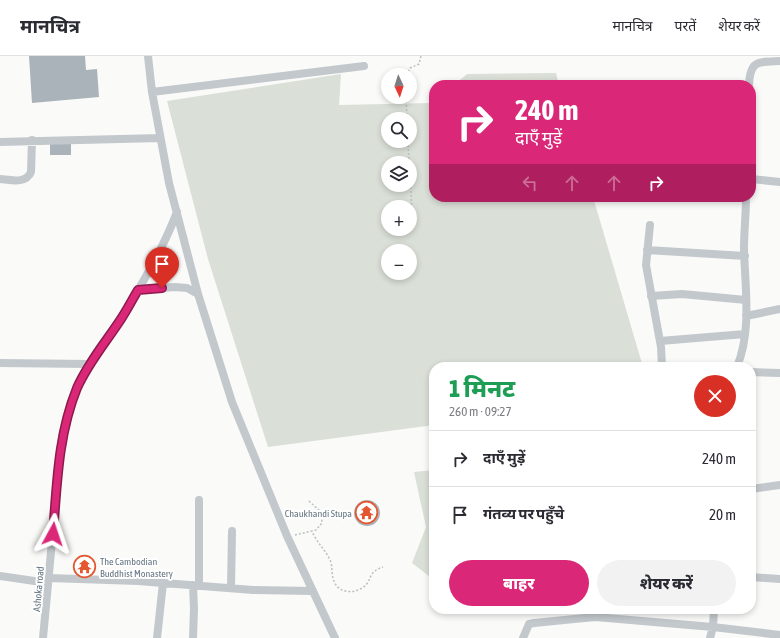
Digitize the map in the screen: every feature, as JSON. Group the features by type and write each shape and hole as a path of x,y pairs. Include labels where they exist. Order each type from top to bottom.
{"street":[{"path":"148,56 152,92 169,183 198,294 232,402 287,536 335,638"},
{"path":"750,80 751,71 756,64 780,61"},
{"path":"152,92 364,66"},
{"path":"0,142 160,138"},
{"path":"0,179 25,180 29,177 31,172 32,140"},
{"path":"756,180 780,182"},
{"path":"739,362 742,355 746,316 746,202"},
{"name":"Ashoka road","path":"44,638 63,430 78,387 90,364 138,290 168,237 177,212"},
{"path":"650,225 646,265 660,341 662,362"},
{"path":"647,250 745,256"},
{"path":"138,290 175,287 187,288 198,294"},
{"path":"651,296 682,294 746,300"},
{"path":"746,316 780,309"},
{"path":"660,341 745,334"},
{"path":"0,362 90,364"},
{"path":"756,372 780,373"},
{"path":"756,488 780,484"},
{"path":"193,638 199,500"},
{"path":"231,588 232,532"},
{"path":"0,576 49,580 162,583 231,588 313,591"},
{"path":"756,577 780,579"},
{"path":"157,638 162,583"},
{"path":"710,638 713,627 714,614"},
{"path":"523,638 526,628 529,624 534,622 595,617 713,627 780,635"}],"path":[{"path":"410,68 419,64 422,56"},
{"path":"287,536 316,530 322,523 321,512 309,501"},
{"path":"312,531 316,540 330,561 335,584 344,591 349,592 362,589 368,583 375,571 383,567"}],"shaded area":[{"path":"556,73 558,80 460,80 467,74"},
{"path":"341,74 339,105 429,103 429,202 594,202 642,362 429,362 429,426 268,447 208,259 167,101"},
{"path":"429,470 429,576 412,563 426,527 414,472"}],"building":[{"path":"29,56 85,56 86,70 97,69 99,97 32,103"},
{"path":"50,144 71,144 71,155 50,155"},
{"name":"Chaukhandi Stupa","path":"367,500 376,504 380,513 376,522 367,526 358,522 354,513 358,504"}],"place":[{"name":"Chaukhandi Stupa","path":"367,513"},
{"name":"The Cambodian Buddhist Monastery","path":"85,567"}],"route":[{"path":"53,534 63,430 78,387 90,364 138,290 162,288"}]}
